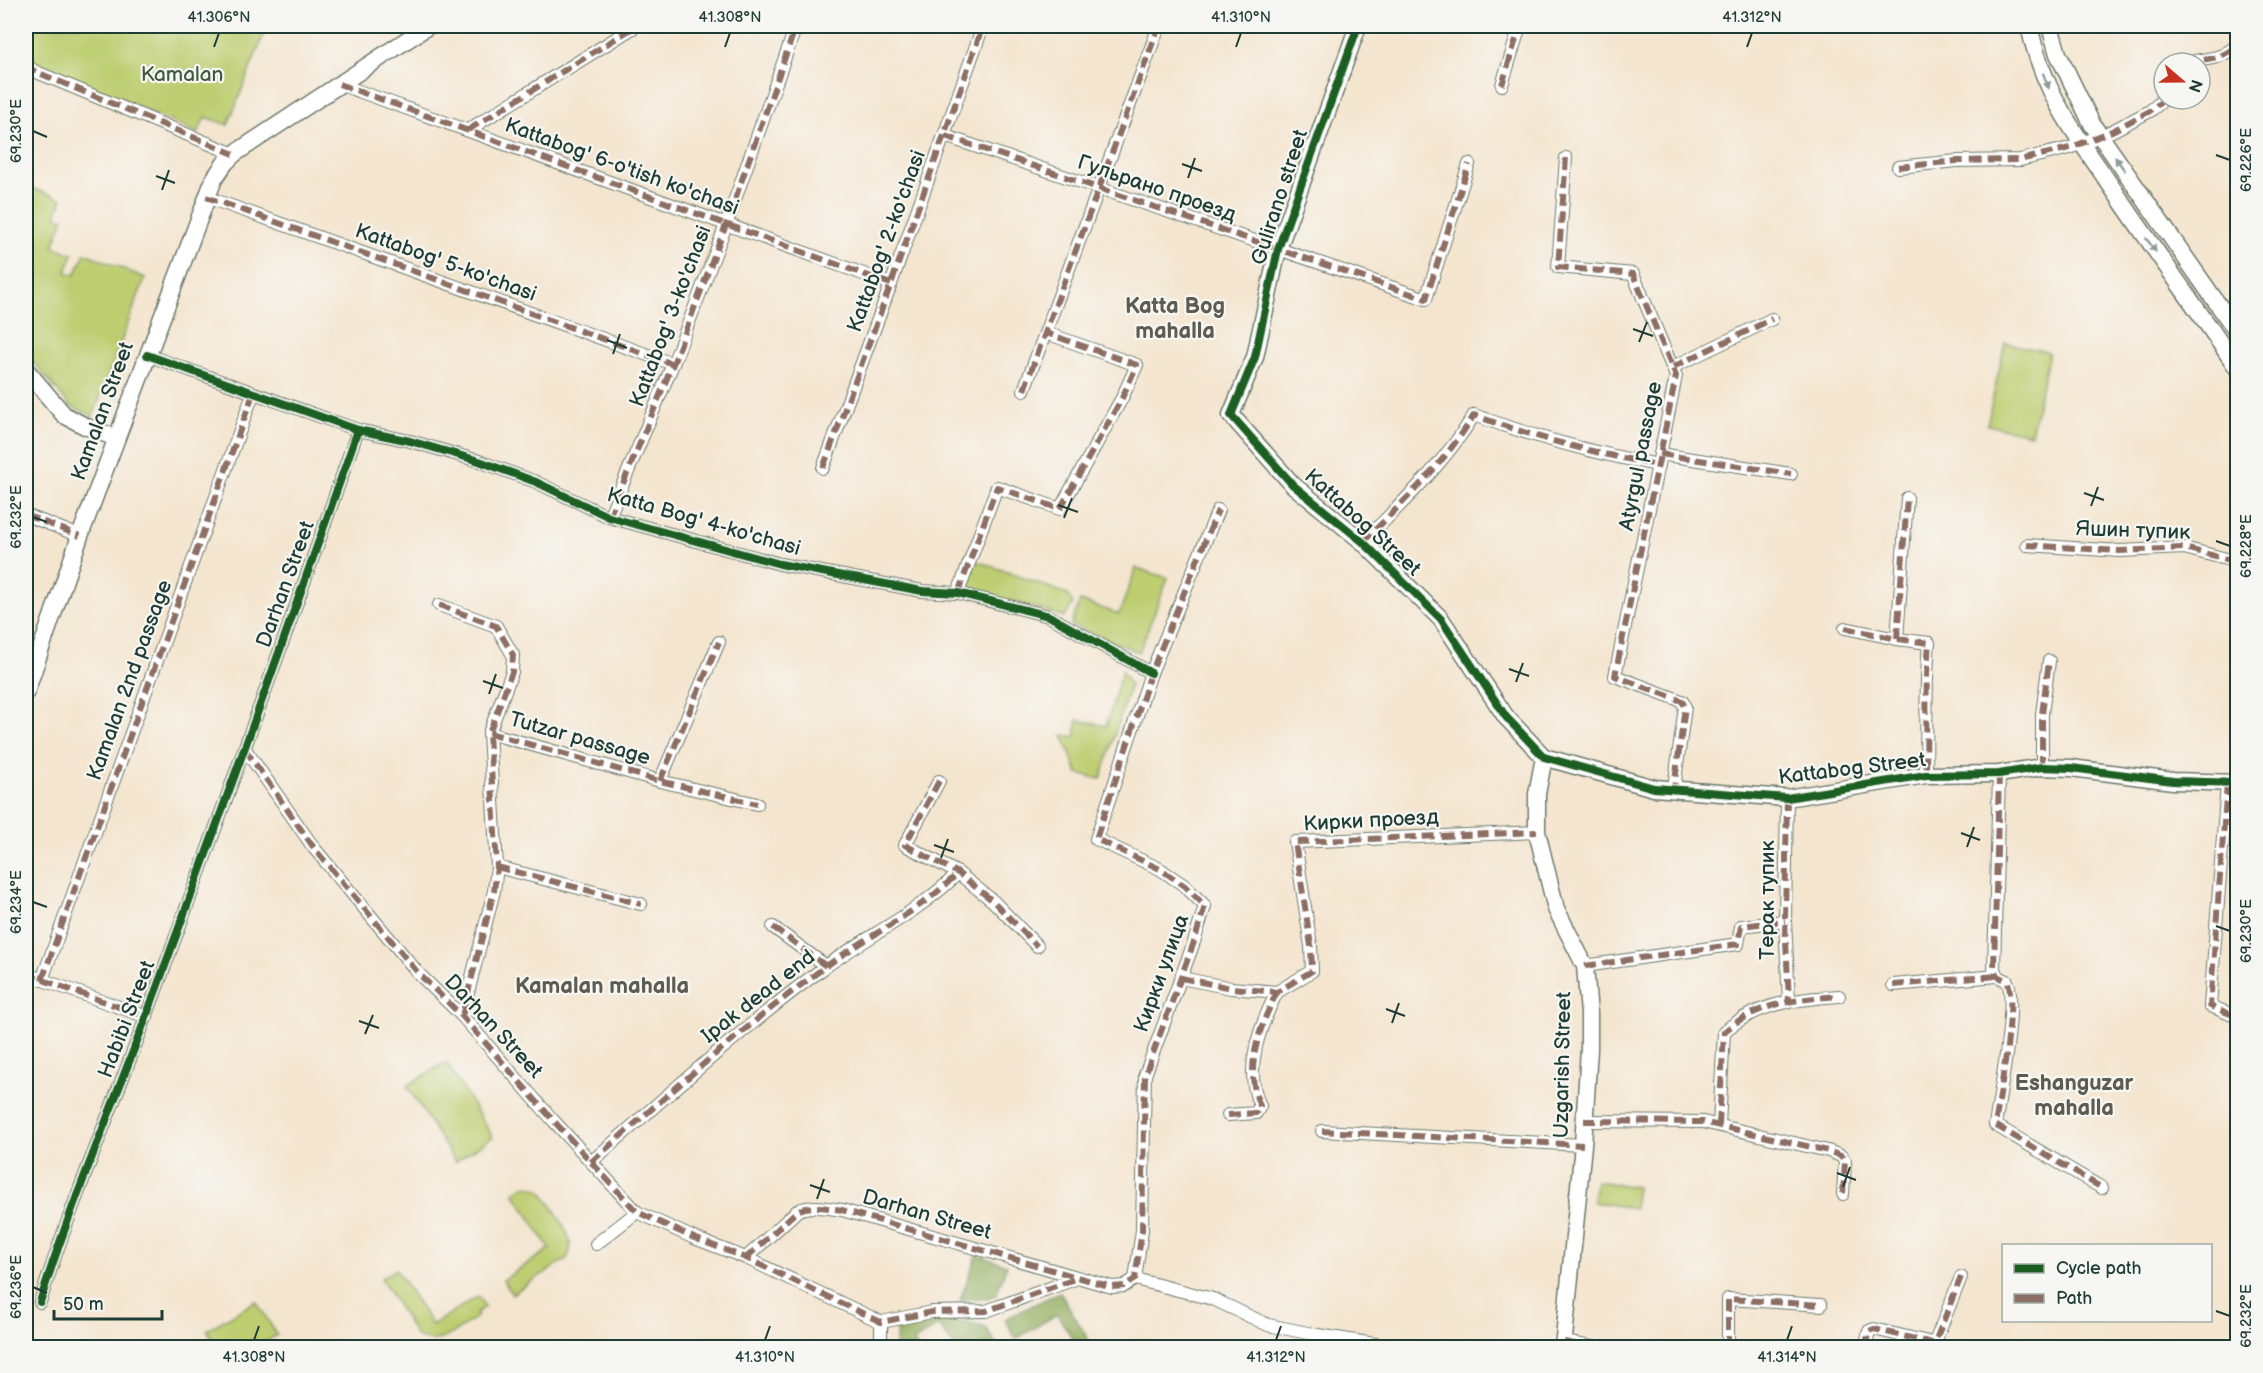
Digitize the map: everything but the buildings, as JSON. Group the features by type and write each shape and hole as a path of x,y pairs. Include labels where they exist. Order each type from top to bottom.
{"street":[{"name":"Kamalan Street","path":"26,692 116,438 206,197 221,168 234,154 428,26"},
{"path":"468,130 636,26"},
{"name":"Kattabog' 3-ko'chasi","path":"609,517 673,364 726,225 796,26"},
{"name":"Kattabog' 2-ko'chasi","path":"823,468 945,136 982,26"},
{"path":"1024,390 1159,26"},
{"name":"Gulirano street","path":"1231,415 1255,357 1278,249 1358,26"},
{"path":"1502,85 1520,26"},
{"path":"2029,26 2049,89 2065,119 2238,369"},
{"path":"2050,26 2068,80 2099,136 2238,333"},
{"path":"2212,59 2228,53 2238,44"},
{"path":"26,65 34,71 234,154"},
{"name":"Kattabog' 6-o'tish ko'chasi","path":"339,84 891,284"},
{"path":"1898,167 1957,161 2020,160 2081,144 2152,109"},
{"name":"Гульрано проезд","path":"945,136 1426,299 1469,164"},
{"name":"Atyrgul passage","path":"1566,158 1558,267 1633,274 1676,376 1615,676 1682,701 1685,707 1674,788"},
{"name":"Kattabog' 5-ko'chasi","path":"206,197 673,364"},
{"path":"1673,367 1772,319"},
{"path":"958,593 997,487 1060,509 1122,398 1137,365 1046,333"},
{"name":"Katta Bog' 4-ko'chasi","path":"147,355 358,430 410,441 479,461 536,482 609,517 780,564 922,591 958,593 1049,616 1151,673"},
{"path":"26,370 64,415 116,438"},
{"name":"Kamalan 2nd passage","path":"42,980 253,394"},
{"name":"Kattabog Street","path":"1231,415 1293,485 1363,542 1441,619 1506,717 1544,757 1654,788 1787,798 1926,775 1999,774 2042,767 2071,768 2173,781 2232,783"},
{"path":"1363,542 1442,460 1461,437 1474,415 1594,453 1791,474"},
{"name":"Darhan Street","path":"358,430 245,749 314,848 419,974 462,1016 637,1212 746,1258 881,1322"},
{"path":"1897,639 1907,498"},
{"name":"Кирки улица","path":"1135,1279 1142,1230 1145,1075 1205,906 1185,886 1160,869 1096,839 1151,673 1218,510"},
{"path":"26,515 80,536"},
{"name":"Яшин тупик","path":"2027,545 2121,551 2184,548 2238,562"},
{"name":"Tutzar passage","path":"439,606 496,626 513,655 512,672 489,733 497,867 494,891 462,1016"},
{"path":"1845,628 1929,643 1925,687 1926,775"},
{"name":"Tutzar passage","path":"660,781 719,642"},
{"path":"2042,767 2042,714 2049,661"},
{"name":"Tutzar passage","path":"489,733 660,781 757,804"},
{"name":"Habibi Street","path":"40,1302 54,1259 147,1017 245,749"},
{"name":"Uzgarish Street","path":"1544,757 1537,794 1537,832 1556,909 1585,966 1589,1048 1583,1145 1563,1345"},
{"path":"1997,976 1994,969 1999,774"},
{"path":"939,781 905,845 958,873 993,901 1037,946"},
{"path":"2232,783 2210,1005 2238,1017"},
{"name":"Терак тупик","path":"1787,798 1785,921 1789,1001"},
{"name":"Кирки проезд","path":"1277,992 1312,971 1311,946 1295,842 1537,832"},
{"path":"497,867 641,904"},
{"name":"Ipak dead end","path":"591,1162 728,1042 826,966 941,891 958,873"},
{"path":"1585,966 1738,944 1741,926 1785,921"},
{"path":"773,927 826,966"},
{"path":"26,974 147,1017"},
{"path":"1893,985 1997,976 2007,981 2010,988 2010,1023 1995,1125 2102,1188"},
{"path":"1181,978 1231,988 1277,992 1266,1015 1251,1067 1254,1094 1260,1106 1256,1113 1228,1115"},
{"path":"1719,1125 1724,1032 1764,1008 1789,1001 1839,996"},
{"path":"1584,1121 1703,1122 1828,1151 1841,1156 1845,1161 1843,1194"},
{"path":"1322,1131 1583,1145"},
{"name":"Darhan Street","path":"746,1258 797,1210 815,1207 842,1210 1078,1278 1118,1287 1135,1279"},
{"path":"596,1244 637,1212"},
{"path":"1865,1347 1869,1332 1874,1329 1935,1342 1961,1277"},
{"path":"881,1347 881,1322 932,1312 986,1311 1078,1278"},
{"path":"1135,1279 1213,1299 1268,1325 1400,1347"},
{"path":"1728,1347 1728,1299 1821,1305"},
{"path":"1563,1345 1598,1347"}],"green space":[{"name":"Kamalan","path":"26,26 267,26 228,125 205,117 198,133 29,62 26,71"},
{"path":"26,186 62,199 56,216 64,219 53,246 73,254 66,272 75,275 85,253 145,278 93,416 70,406 26,353"},
{"path":"2005,343 2049,352 2031,434 1987,425"},
{"path":"972,561 1067,594 1073,603 1065,617 964,587"},
{"path":"1136,568 1168,578 1139,652 1071,625 1080,601 1119,614"},
{"path":"1122,671 1130,685 1101,779 1078,774 1063,735 1075,737 1078,720 1106,726"},
{"path":"446,1062 493,1137 455,1162 407,1086"},
{"path":"1596,1181 1637,1187 1634,1208 1593,1202"},
{"path":"525,1185 541,1190 558,1215 568,1235 570,1253 565,1260 512,1294 503,1280 550,1249 514,1193"},
{"path":"977,1255 1007,1265 996,1295 984,1299 960,1300"},
{"path":"396,1269 432,1325 478,1296 485,1307 476,1313 478,1316 449,1336 433,1340 416,1336 381,1278"},
{"path":"1060,1292 1093,1347 1078,1347 1057,1314 1016,1339 1005,1319"},
{"path":"256,1301 277,1335 257,1347 217,1347 207,1330"},
{"path":"918,1314 985,1327 998,1347 954,1347 939,1325 914,1341 917,1347 895,1348 898,1323"}],"marked path":[{"path":"468,130 636,26"},
{"path":"609,517 673,364 726,225 796,26"},
{"path":"823,468 983,26"},
{"path":"1024,390 1159,26"},
{"path":"1502,85 1520,26"},
{"path":"2212,58 2225,54 2238,44"},
{"path":"26,65 34,71 234,154"},
{"path":"339,84 891,284"},
{"path":"1898,167 1957,161 2020,160 2070,148 2112,131 2152,109"},
{"path":"945,136 1426,299 1469,164"},
{"path":"1566,158 1558,267 1633,274 1676,376 1615,676 1682,701 1685,707 1674,788"},
{"path":"206,197 673,364"},
{"path":"1673,367 1772,319"},
{"path":"958,593 997,487 1060,509 1122,398 1137,365 1046,333"},
{"path":"42,980 253,394"},
{"path":"1363,542 1437,466 1474,415 1565,444 1658,465"},
{"path":"1660,454 1791,474"},
{"path":"1897,639 1907,498"},
{"path":"746,1258 797,1211 819,1207 842,1210 1112,1287 1124,1286 1135,1279 1142,1230 1145,1075 1205,906 1185,886 1160,869 1096,839 1151,673 1218,510"},
{"path":"26,515 80,536"},
{"path":"2027,545 2120,551 2184,548 2238,562"},
{"path":"439,605 496,626 513,655 512,672 489,733 497,867 494,891 462,1016"},
{"path":"1845,628 1929,643 1926,775"},
{"path":"660,781 719,642"},
{"path":"2042,767 2042,714 2049,661"},
{"path":"489,733 660,781 757,804"},
{"path":"245,749 314,848 419,974 462,1016 637,1212 746,1258 881,1322 932,1312 986,1311 1078,1278"},
{"path":"1999,774 1994,969 1997,976 2007,981 2010,991 2010,1007 2007,1050 1995,1125 2102,1188"},
{"path":"939,781 905,845 958,873 993,901 1037,946"},
{"path":"2227,784 2210,1006 2238,1017"},
{"path":"1787,798 1785,921 1789,1001"},
{"path":"1181,978 1231,988 1277,992 1312,971 1311,946 1295,842 1537,832"},
{"path":"497,867 641,904"},
{"path":"591,1162 765,1013 842,955 927,900 958,873"},
{"path":"1585,966 1738,944 1741,926 1785,921"},
{"path":"773,927 826,966"},
{"path":"26,974 147,1017"},
{"path":"1893,985 1997,976"},
{"path":"1228,1115 1256,1113 1260,1106 1255,1092 1253,1063 1260,1033 1277,992"},
{"path":"1719,1125 1724,1032 1736,1022 1778,1004 1839,996"},
{"path":"1584,1121 1703,1122 1828,1151 1841,1156 1845,1161 1843,1194"},
{"path":"1322,1131 1583,1145"},
{"path":"1865,1348 1869,1331 1874,1329 1935,1342 1961,1277"},
{"path":"1728,1348 1728,1299 1821,1305"},
{"path":"1564,1342 1598,1348"}],"cycle path":[{"path":"1358,26 1278,249 1255,357 1231,415 1293,485 1363,542 1441,619 1506,717 1544,757 1654,788 1787,798 1926,775 1999,774 2042,767 2071,768 2173,781 2238,783"},
{"path":"147,355 358,430 410,441 479,461 536,482 609,517 780,564 922,591 958,593 1049,616 1151,673"},
{"path":"40,1302 65,1228 228,793 358,430"}],"district":[{"name":"Katta Bog mahalla","path":"1175,318"},
{"name":"Kamalan mahalla","path":"602,985"},
{"name":"Eshanguzar mahalla","path":"2074,1094"}]}
